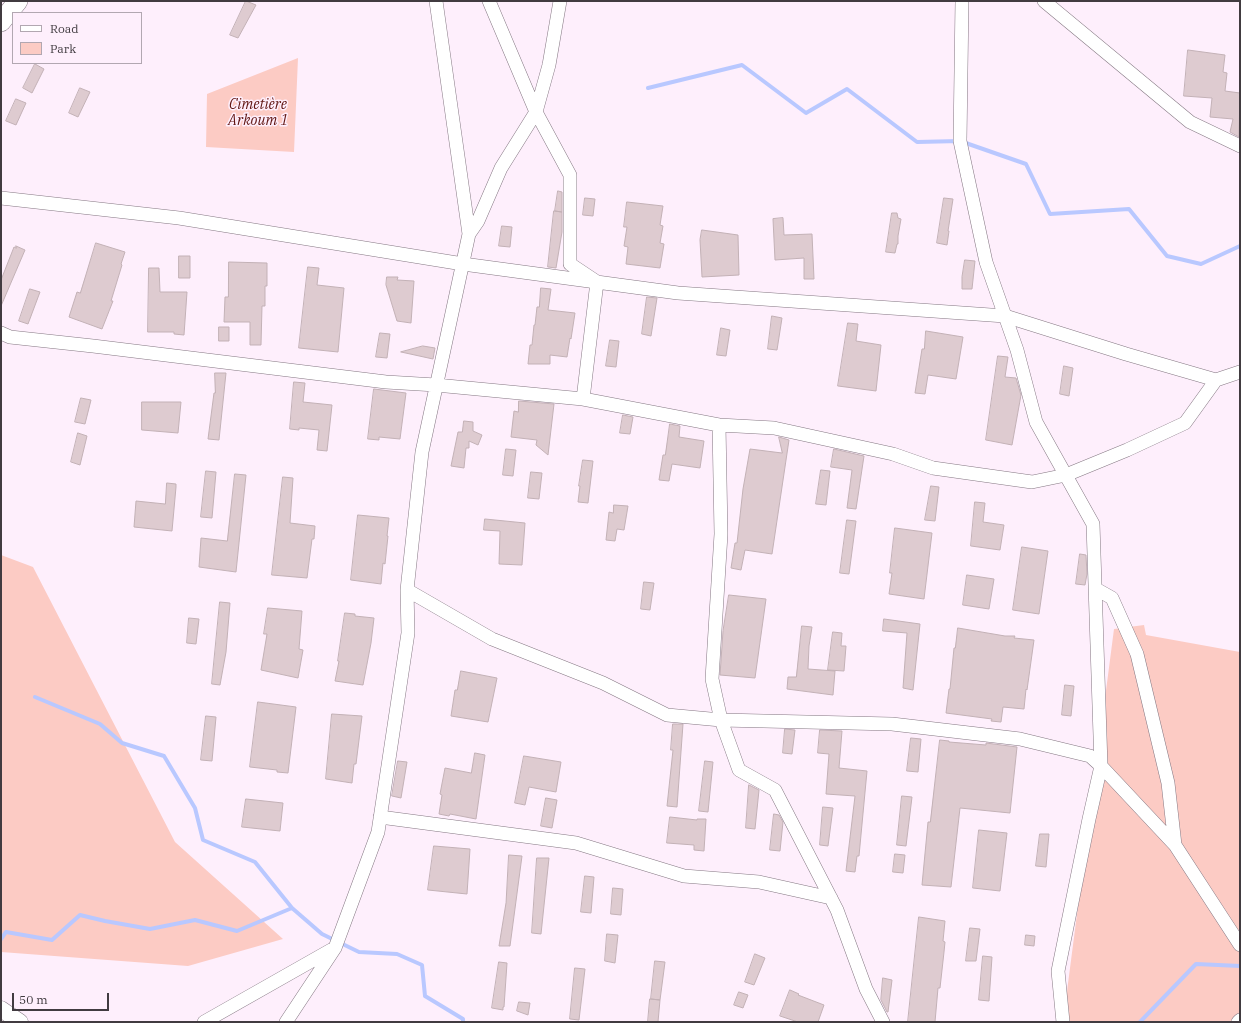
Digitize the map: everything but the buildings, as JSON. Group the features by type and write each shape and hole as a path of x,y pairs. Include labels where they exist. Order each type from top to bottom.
{"main road":[{"path":"1,22 18,1"}],"street":[{"path":"286,1022 335,948 378,832 408,633 407,590 422,452 469,234 436,1"},
{"path":"489,1 536,112 570,175 570,264 597,282"},
{"path":"469,234 478,221 501,168 536,112 549,65 560,1"},
{"path":"962,1 960,141 986,262 1017,350 1036,422 1093,524 1102,766 1089,818 1058,971 1063,1022"},
{"path":"1044,1 1190,122 1240,146"},
{"path":"1,198 179,218 463,264 678,293 1005,316 1126,354 1216,380 1240,372"},
{"path":"583,399 597,282"},
{"path":"1,333 10,337 386,382 436,385 583,399 719,425 774,428 893,454 933,468 1032,482 1066,475 1127,450 1185,423 1216,380"},
{"path":"719,425 721,534 712,679 721,720 740,770 775,790 837,910 866,989 883,1022"},
{"path":"1096,589 1112,598 1137,654 1168,783 1176,845"},
{"path":"407,590 492,639 603,683 667,715 721,720 892,724 1013,738 1090,756 1102,766 1176,845 1240,944"},
{"path":"380,818 576,843 684,876 760,882 831,898"},
{"path":"204,1022 335,948"},
{"path":"1,1009 20,1022"}],"green space":[{"name":"Cimetière Arkoum 1","path":"298,58 294,152 206,147 207,94"},
{"path":"1,555 33,567 175,842 283,939 188,966 1,952"},
{"path":"1144,625 1146,635 1240,652 1240,1022 1063,1022 1114,629"}],"waterway":[{"path":"648,88 742,65 806,113 847,89 917,142 960,141 1026,164 1050,214 1129,209 1167,256 1201,264 1240,246"},
{"path":"35,697 100,724 122,743 164,756 195,808 203,840 255,862 292,908 322,934 359,952 397,954 422,965 425,996 463,1019 463,1022"},
{"path":"1,939 6,932 52,940 80,915 150,929 195,920 237,931 292,908"},
{"path":"1140,1022 1196,964 1240,966"}]}
